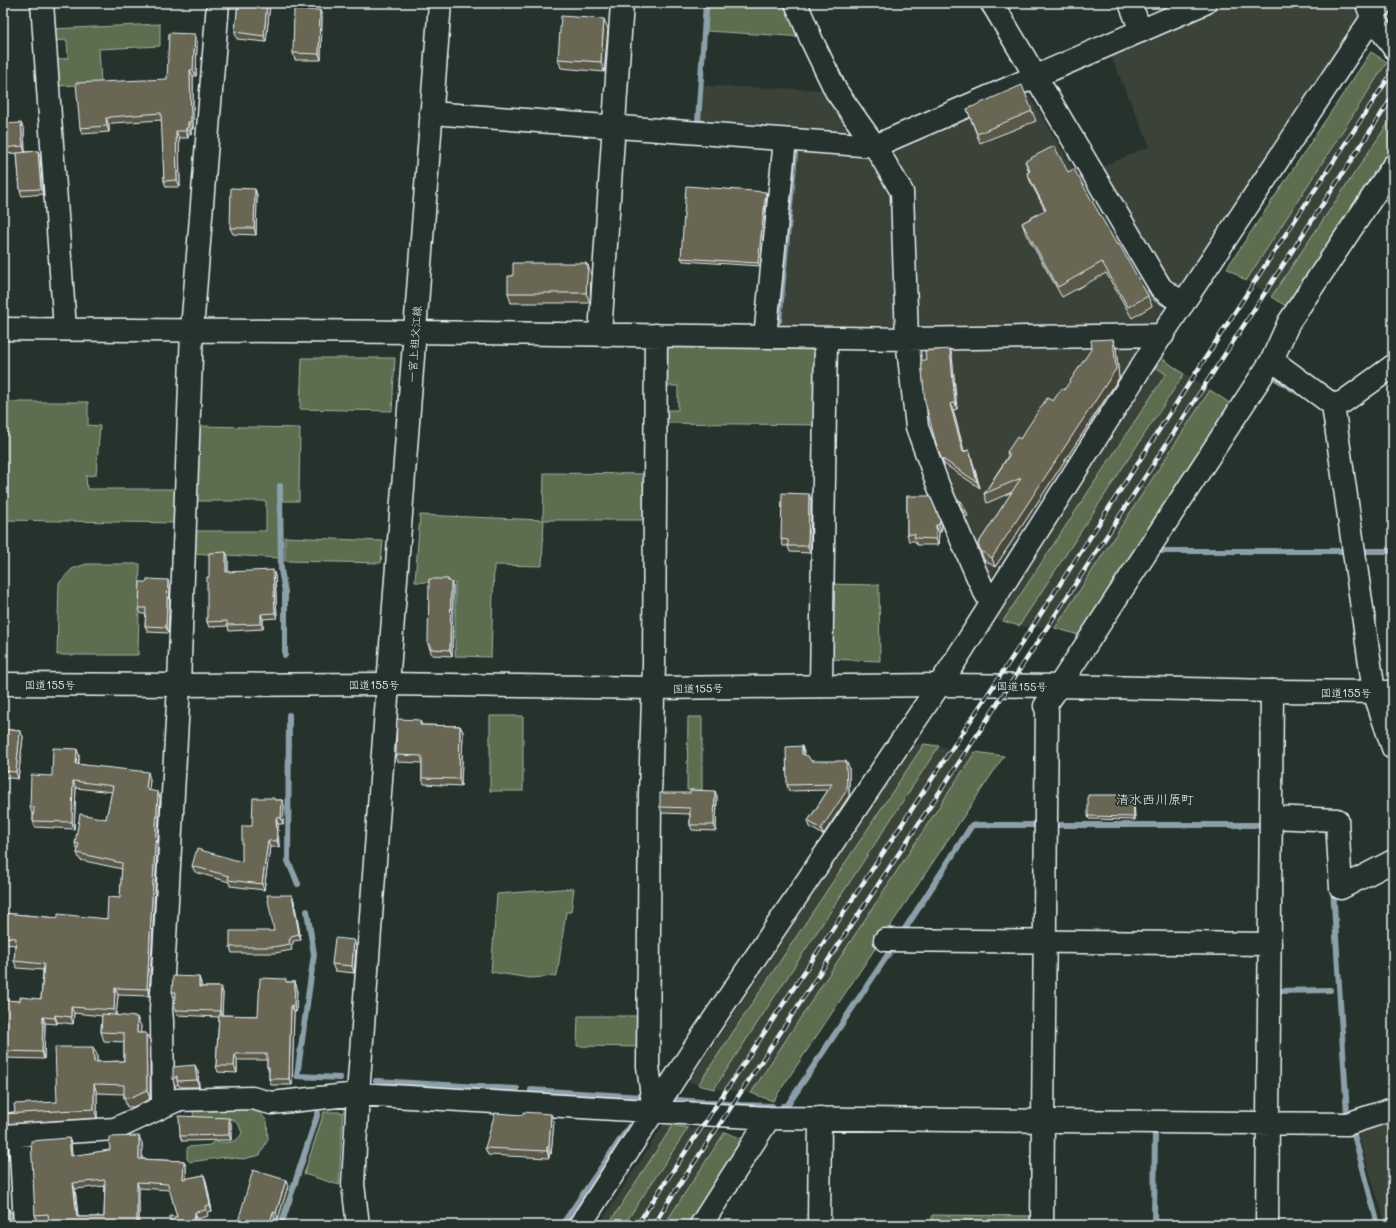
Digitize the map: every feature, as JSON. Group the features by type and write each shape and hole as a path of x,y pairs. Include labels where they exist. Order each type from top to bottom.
{"main road":[{"path":"42,3 65,329"},
{"path":"164,1106 161,1010 179,685 192,330 218,3"},
{"name":"一宮上祖父江線","path":"358,1225 353,1184 358,1094 414,332 440,3"},
{"path":"600,334 622,3"},
{"path":"796,3 836,91 875,146 902,192 907,339 918,427 938,484 982,587 992,603"},
{"path":"992,3 1161,288 1183,304"},
{"path":"1130,3 1141,31"},
{"path":"431,113 875,146 1205,3"},
{"path":"1374,8 1393,46"},
{"path":"580,1225 654,1111 939,685 1374,8"},
{"path":"765,337 785,140"},
{"path":"1042,1225 1047,718 1047,710 1045,706 1272,360 1289,322 1393,166"},
{"path":"3,329 600,334 907,339 1163,335"},
{"path":"654,1111 648,1066 656,335"},
{"path":"821,686 826,338"},
{"path":"1272,360 1333,404 1393,748"},
{"path":"1333,404 1343,402 1393,366"},
{"name":"国道155号","path":"3,684 388,684 653,688 939,685 1059,686 1272,692 1384,692"},
{"path":"1267,1225 1272,692"},
{"path":"1272,817 1337,820 1342,888 1393,861"},
{"path":"885,940 1270,944"},
{"path":"25,1225 11,1136 115,1129 177,1100 252,1098 271,1103 358,1094 769,1118 1347,1124 1393,1109"},
{"path":"701,1225 769,1118"},
{"path":"819,1225 820,1118"}],"shaded area":[{"path":"1217,3 1360,3 1362,7 1359,24 1178,295 1095,170 1150,146 1108,50"},
{"path":"1371,52 1387,62 1393,73 1393,150 1291,309 1227,268"},
{"path":"1023,85 1153,301 1167,311 1156,331 922,332 913,324 895,163 896,144"},
{"path":"702,86 829,90 859,139 817,135 794,127 700,120"},
{"path":"798,147 876,154 897,197 899,326 893,331 781,329"},
{"path":"1139,344 1142,350 990,579 924,427 916,352 922,345"},
{"path":"1163,359 1234,406 1082,636 1055,628 1019,626 992,618"},
{"path":"914,743 1004,756 773,1101 751,1093 714,1089 688,1082"},
{"path":"1393,1120 1393,1225 1386,1225 1357,1131"},
{"path":"664,1124 725,1132 745,1140 691,1225 599,1225"}],"green space":[{"path":"709,3 791,3 804,37 707,31"},
{"path":"160,24 160,46 99,49 101,84 57,86 55,60 68,58 67,40 53,41 52,29"},
{"path":"1371,52 1387,62 1246,281 1227,268"},
{"path":"1393,116 1393,150 1291,309 1271,297"},
{"path":"668,343 773,345 774,349 820,350 819,425 662,423 662,410 678,410 678,386 662,386 663,351"},
{"path":"302,358 395,358 392,411 300,409"},
{"path":"1163,359 1184,374 1019,626 1003,621 1166,374 1157,368"},
{"path":"1210,390 1234,406 1082,636 1055,628"},
{"path":"3,402 88,402 88,425 100,426 96,475 86,476 87,489 181,489 179,523 3,520"},
{"path":"197,426 300,428 299,501 279,501 280,558 190,553 192,531 266,531 266,501 194,501"},
{"path":"544,473 649,474 648,520 544,520 542,566 494,565 491,657 455,656 455,583 415,582 420,515 543,520"},
{"path":"285,537 383,541 381,563 285,561"},
{"path":"86,564 140,564 138,655 57,655 59,583 72,569"},
{"path":"828,584 879,585 880,661 826,659"},
{"path":"490,716 523,716 523,791 490,791"},
{"path":"688,717 702,717 702,790 687,790"},
{"path":"924,744 939,746 714,1089 698,1085"},
{"path":"975,752 1004,756 773,1101 751,1093"},
{"path":"574,888 571,912 566,912 557,976 530,978 491,972 497,894"},
{"path":"578,1016 644,1016 644,1047 577,1046"},
{"path":"196,1107 257,1109 267,1121 268,1139 260,1155 243,1159 226,1157 190,1162 187,1159 188,1147 210,1145 213,1142 233,1141 242,1133 239,1125 232,1119 194,1118 193,1113"},
{"path":"324,1112 343,1112 339,1185 304,1174"},
{"path":"673,1125 688,1128 624,1225 608,1225"},
{"path":"725,1132 745,1140 691,1225 664,1225"},
{"path":"932,1215 1037,1216 1037,1225 932,1225"}],"building":[{"path":"238,3 267,3 264,36 235,32"},
{"path":"294,10 320,10 319,54 293,53"},
{"path":"561,16 604,19 601,62 558,59"},
{"path":"169,33 195,34 193,70 190,70 191,122 188,122 186,131 176,131 177,180 164,181 161,113 110,117 106,118 107,126 80,128 76,83 167,79"},
{"path":"1022,85 1032,111 977,134 967,109"},
{"path":"21,123 23,146 3,148 3,124"},
{"path":"1054,146 1068,172 1074,169 1148,296 1128,307 1102,262 1058,287 1022,223 1046,210 1027,173 1030,171 1025,161"},
{"path":"38,151 41,189 20,190 17,153"},
{"path":"686,186 766,192 758,263 681,258"},
{"path":"231,188 255,189 254,228 230,228"},
{"path":"513,263 586,263 586,265 588,265 586,293 508,293 508,276 513,276"},
{"path":"1113,339 1116,369 992,558 981,551 978,544 1021,478 984,494 1010,454 1007,452 1017,437 1020,439 1047,398 1053,401 1062,388 1064,390 1092,348 1091,340"},
{"path":"950,349 955,403 950,404 963,452 969,450 977,482 941,458 925,402 921,360 926,360 925,351"},
{"path":"782,493 809,494 808,546 788,546 788,540 781,539"},
{"path":"907,496 930,496 940,520 939,525 936,525 936,539 914,538 915,534 907,534"},
{"path":"958,500 961,501 967,513 964,514"},
{"path":"226,552 226,572 273,570 275,613 261,614 261,624 227,625 227,621 207,622 207,577 209,577 209,553"},
{"path":"147,579 168,580 166,627 145,626 146,608 139,608 140,582 147,582"},
{"path":"429,579 448,579 448,581 451,582 450,650 430,649 430,644 428,644"},
{"path":"397,719 420,720 420,725 460,726 459,779 422,778 422,756 396,755"},
{"path":"3,729 20,731 16,772 3,771"},
{"path":"802,746 802,754 808,756 811,761 846,761 847,790 821,829 808,821 832,784 787,785 786,747"},
{"path":"53,748 77,749 76,764 148,772 146,788 148,790 158,792 147,989 115,988 114,1010 71,1007 71,1017 55,1015 55,1018 43,1017 42,1052 3,1051 3,1000 20,1001 20,997 41,999 44,964 14,961 16,938 3,937 3,913 58,918 58,914 107,919 108,897 120,898 122,863 77,853 79,844 75,843 80,814 106,819 113,786 73,781 72,822 33,821 34,807 30,807 31,775 52,776"},
{"path":"690,790 715,791 714,825 690,825 690,808 660,807 660,793 690,793"},
{"path":"1088,795 1133,795 1134,817 1088,816"},
{"path":"253,798 274,798 274,800 282,800 281,818 276,818 277,841 268,841 262,884 228,880 229,876 192,866 197,849 242,862 242,826 252,826"},
{"path":"267,895 292,895 299,934 291,936 291,939 289,940 290,944 273,947 230,947 230,931 274,931"},
{"path":"335,938 354,940 352,966 332,964"},
{"path":"173,976 199,977 199,987 221,987 220,1011 175,1010 176,992 172,992"},
{"path":"260,978 286,979 286,982 295,982 294,1006 291,1005 289,1079 269,1079 267,1054 235,1054 234,1066 216,1066 219,1015 258,1016"},
{"path":"102,1014 137,1017 137,1033 146,1033 147,1090 129,1098 124,1098 124,1085 94,1084 94,1109 3,1114 15,1112 14,1104 57,1102 55,1047 93,1047 94,1062 124,1061 124,1033 101,1032"},
{"path":"195,1065 197,1080 177,1081 177,1076 173,1079 173,1067"},
{"path":"523,1112 551,1114 549,1147 547,1147 547,1151 485,1148 495,1113 523,1115"},
{"path":"179,1116 229,1118 229,1135 180,1136"},
{"path":"139,1136 139,1159 184,1161 183,1179 204,1175 210,1205 205,1206 206,1210 195,1212 194,1225 169,1225 170,1216 177,1217 168,1184 137,1182 137,1225 52,1225 52,1223 49,1223 48,1214 35,1215 31,1141 69,1138 71,1156 110,1150 109,1137","holes":["105,1180 104,1217 77,1217 73,1183"]},
{"path":"3,1145 7,1145 8,1155 4,1156"},
{"path":"253,1170 286,1180 276,1213 273,1212 270,1223 263,1221 263,1225 237,1225"},
{"path":"3,1208 9,1208 12,1225 3,1225"},
{"path":"1393,1217 1393,1225 1387,1225 1385,1220"}],"waterway":[{"path":"705,123 698,122 706,3"},
{"path":"980,3 986,12"},
{"path":"779,321 795,154"},
{"path":"1150,290 1156,299 1168,306"},
{"path":"1269,378 1271,375 1299,393"},
{"path":"280,486 281,570 285,592 285,655"},
{"path":"1155,549 1154,551 1345,551"},
{"path":"1364,551 1393,551"},
{"path":"289,715 288,861 298,884"},
{"path":"1052,822 1052,825 1265,825"},
{"path":"903,932 972,825 1038,825"},
{"path":"1333,888 1347,1114"},
{"path":"307,911 314,954 297,1076 340,1078"},
{"path":"783,1106 787,1106 893,947"},
{"path":"1276,991 1330,990"},
{"path":"376,1081 517,1089"},
{"path":"531,1090 642,1097"},
{"path":"677,1100 772,1106"},
{"path":"281,1225 318,1113"},
{"path":"562,1225 629,1127"},
{"path":"1154,1225 1155,1127"},
{"path":"1357,1129 1353,1131 1378,1225"}],"railway":[{"path":"637,1225 1033,626 1253,284 1393,71"},
{"path":"653,1225 966,752 1393,96"}],"district":[{"name":"清水西川原町","path":"1155,798"}]}
